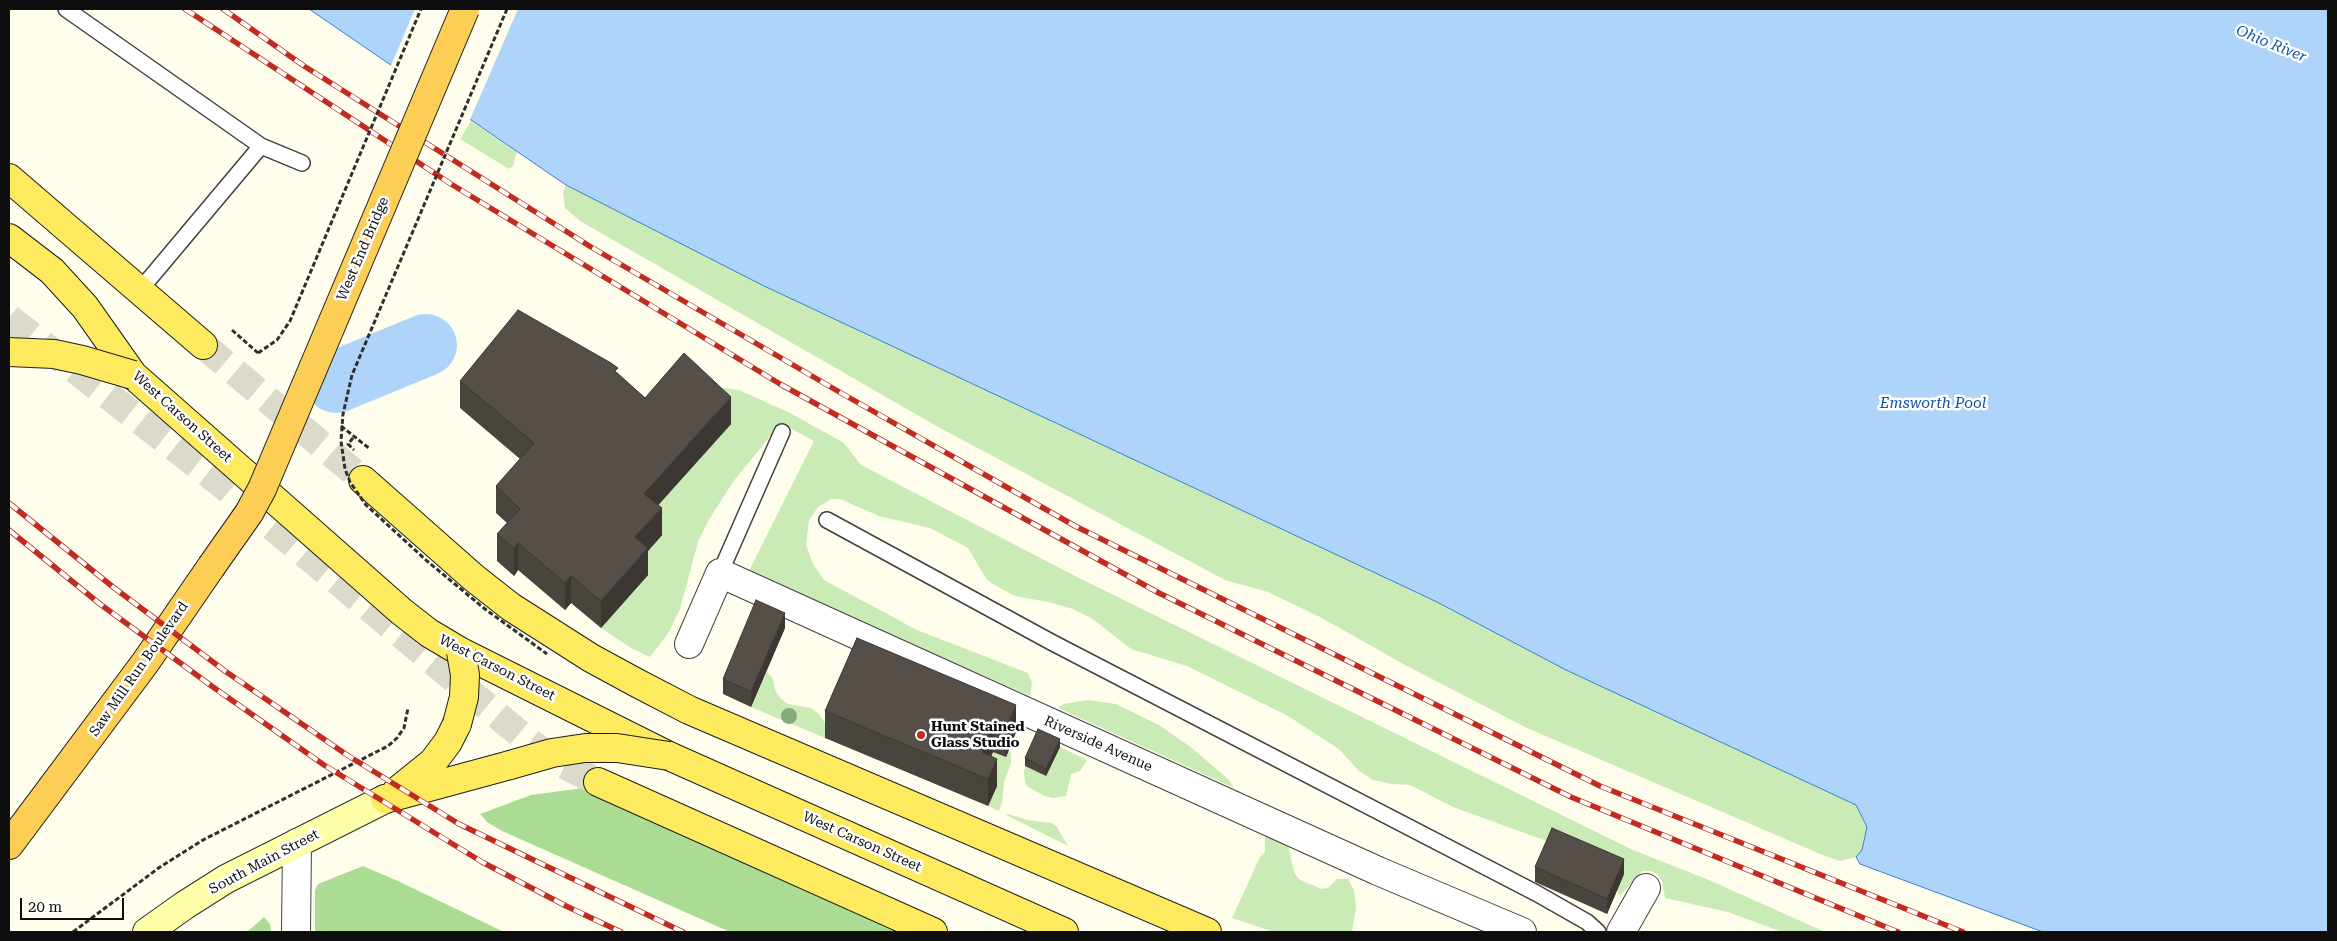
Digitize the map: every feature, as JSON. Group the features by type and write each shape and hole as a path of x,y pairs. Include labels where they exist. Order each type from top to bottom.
{"highway":[{"name":"West End Bridge","path":"262,489 465,9"},
{"name":"Saw Mill Run Boulevard","path":"9,845 145,663 249,513 262,489"}],"main road":[{"path":"9,178 204,345"},
{"name":"West Carson Street","path":"9,238 52,271 85,307 132,374 402,612 429,633 461,652 668,756 1064,932"},
{"path":"9,352 64,356 132,374"},
{"path":"363,480 444,552 511,607 636,684 689,710 1207,932"},
{"path":"385,799 433,762 448,742 458,724 464,697 465,676 461,652"},
{"path":"385,799 552,753 585,748 617,748 668,756"},
{"path":"598,782 933,932"},
{"name":"South Main Street","path":"147,932 185,905 226,880 385,799"}],"street":[{"path":"689,644 720,573"},
{"name":"Riverside Avenue","path":"720,573 1369,867 1522,932"},
{"path":"296,932 297,843"},
{"path":"1621,932 1646,888"}],"lane":[{"path":"66,9 261,146 302,163"},
{"path":"140,290 261,146"},
{"path":"720,573 782,432"},
{"path":"827,520 1054,643 1536,893 1587,922 1598,932"}],"path":[{"path":"258,353 277,340 290,321 421,9"},
{"path":"506,9 352,375 341,426 345,469 350,482 366,505 421,555 486,609 547,654"},
{"path":"73,932 160,867 204,840 388,746 404,728 408,708"}],"green space":[{"path":"471,121 517,152 513,166 509,169 460,139"},
{"path":"566,185 762,285 1435,601 1566,670 1856,805 1867,827 1862,850 1856,857 1840,861 1825,856 1527,728 1405,665 1320,617 1268,592 1225,580 940,428 580,221 565,208 563,193"},
{"path":"723,388 739,390 790,413 844,443 861,465 1079,578 1633,850 1709,880 1825,932 1782,932 1728,912 1665,898 1662,881 1657,874 1651,871 1642,871 1621,895 1618,894 1617,891 1623,874 1552,843 1453,807 1410,785 1373,780 1359,771 1339,749 1288,716 1187,666 1131,649 1094,620 1073,609 1015,596 998,587 987,580 968,548 930,528 879,516 840,499 831,499 818,507 809,520 806,545 813,564 824,580 917,630 1028,673 1032,682 1030,696 748,573 814,441 790,428 780,427 771,435 733,482 708,521 698,542 680,609 669,632 650,657 631,648 601,628 647,575 644,521 718,392"},
{"path":"767,671 773,679 775,690 781,699 788,704 811,708 819,714 829,729 825,738 751,707"},
{"path":"1088,700 1116,704 1159,725 1192,748 1229,780 1234,788 1058,708 1063,704"},
{"path":"1060,747 1087,760 1080,771 1071,774 1066,796 1053,798 1028,787 1025,783 1024,772 1025,766 1046,776"},
{"path":"1008,750 1011,753 1011,763 1004,782 1002,803 999,811 988,806 982,779 993,752"},
{"path":"583,788 613,797 913,932 730,932 502,831 487,822 480,814 531,795"},
{"path":"1006,815 1028,820 1052,823 1057,827 1068,846"},
{"path":"1265,832 1287,842 1295,874 1300,880 1322,889 1328,888 1337,879 1348,879 1354,890 1356,907 1352,932 1274,932 1232,918 1260,857 1265,852"},
{"path":"363,866 504,932 315,932 315,890 318,884"},
{"path":"264,917 270,924 271,932 247,932"}],"water":[{"name":"Emsworth Pool","path":"309,9 2328,9 2328,932 2043,932 1860,864 1856,857 1862,850 1867,827 1856,805 1566,670 1435,601 762,285 566,185"},
{"path":"405,332 444,357 370,400 334,374"}],"pier":[{"path":"415,9 518,9 469,122 390,68"},
{"path":"364,353 359,364 353,391 332,375 332,372"}],"building":[{"path":"518,310 611,363 618,368 615,371 645,398 684,353 731,397 644,494 662,508 635,537 648,548 601,601 571,576 565,583 518,543 514,549 497,534 520,509 496,486 534,443 460,381"},
{"path":"756,600 785,613 751,692 723,679"},
{"name":"Hunt Stained Glass Studio","path":"857,638 1016,705 1006,730 993,725 982,752 997,759 988,779 825,711"},
{"path":"1038,729 1060,739 1046,769 1025,758"},
{"path":"1552,828 1624,859 1607,899 1535,867"}],"waterway":[{"path":"336,382 426,345"}],"tunnel":[{"path":"9,318 225,487 527,740 554,760 598,782"},
{"path":"203,345 363,480"}],"railway":[{"path":"185,9 451,184 780,384 1159,593 1571,797 1898,932"},
{"path":"223,9 304,66 591,247 841,393 1075,526 1600,786 1963,932"},
{"path":"9,503 113,587 225,671 347,755 459,824 683,932"},
{"path":"9,530 100,604 324,765 482,862 566,906 621,932"}],"place":[{"name":"Hunt Stained Glass Studio","path":"921,735"}],"water label":[{"name":"Ohio River","path":"2271,44"}]}
